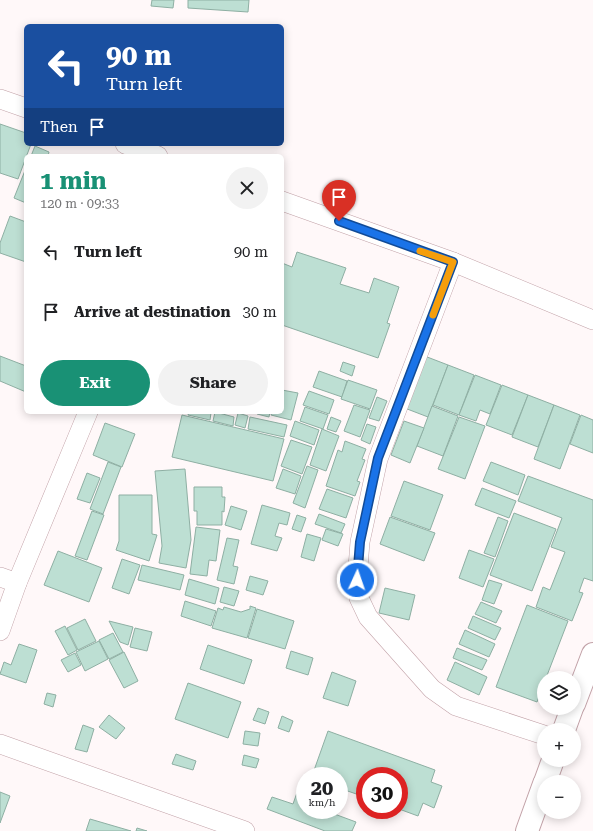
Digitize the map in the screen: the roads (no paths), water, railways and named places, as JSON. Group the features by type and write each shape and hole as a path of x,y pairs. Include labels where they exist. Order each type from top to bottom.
{"street":[{"path":"0,99 24,107"},
{"path":"130,146 152,154"},
{"path":"284,202 453,262 593,320"},
{"path":"453,262 378,458 360,549 357,580 359,598 368,617 432,689 456,706 537,733"},
{"path":"0,631 9,580 87,414"},
{"path":"581,686 593,654"},
{"path":"0,744 219,827 245,831"},
{"path":"527,831 537,803"}]}
